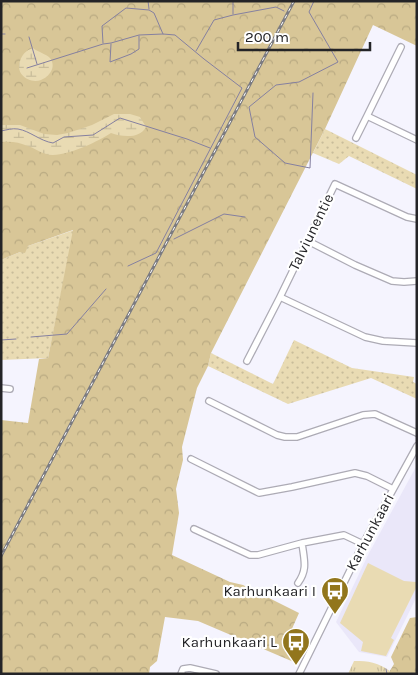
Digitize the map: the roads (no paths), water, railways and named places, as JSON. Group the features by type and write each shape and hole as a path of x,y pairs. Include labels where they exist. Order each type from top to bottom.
{"street":[{"path":"356,138 401,46"},
{"path":"367,116 417,140"},
{"name":"Talviunentie","path":"247,361 335,184 407,217 417,219"},
{"path":"308,241 392,281 417,281"},
{"path":"280,297 365,337 383,342 417,343"},
{"path":"1,388 10,389"},
{"path":"209,401 277,435 285,437 297,437 363,415 375,414 417,433"},
{"name":"Karhunkaari","path":"299,674 363,544 417,446"},
{"path":"191,459 260,493 355,473 367,476 393,489"},
{"path":"194,529 250,555 258,555 302,543 344,535 363,544"},
{"path":"298,583 304,575 306,567 302,543"},
{"path":"181,674 183,669 190,668 216,674"}],"waterway":[{"path":"148,1 149,9"},
{"path":"233,1 233,14"},
{"path":"313,93 310,168 285,163 255,137 249,107 276,85 299,82 338,62 309,12 314,1"},
{"path":"196,51 214,20 276,7 284,11"},
{"path":"103,43 102,26 126,8 149,10 154,13 163,34"},
{"path":"27,68 103,44 139,35 175,35 242,88 156,253 128,266"},
{"path":"111,44 110,62 139,49 139,36"},
{"path":"29,37 37,64"},
{"path":"1,131 18,129 53,143 64,137 93,135 120,118 210,148"},
{"path":"174,239 224,214 245,217"},
{"path":"31,337 67,334 106,289"},
{"path":"1,340 16,339"},
{"path":"386,669 387,674"}],"railway":[{"path":"1,556 294,1"}],"place":[{"name":"Karhunkaari I","path":"335,615"},
{"name":"Karhunkaari L","path":"296,666"}]}
